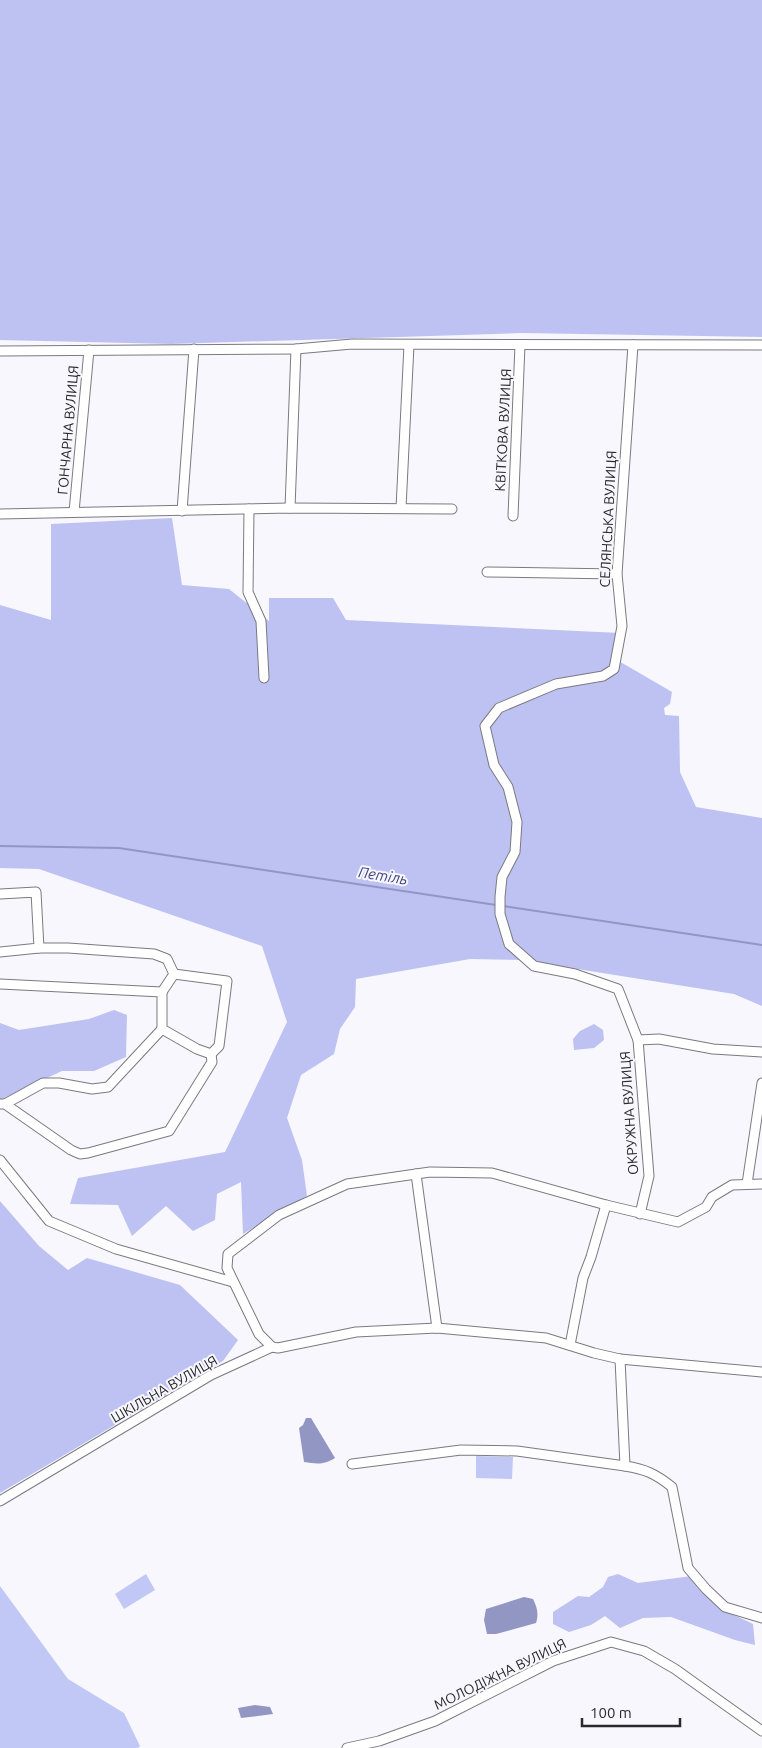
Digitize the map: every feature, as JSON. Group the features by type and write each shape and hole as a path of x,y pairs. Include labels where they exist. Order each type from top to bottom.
{"street":[{"path":"0,351 296,349 352,344 762,345"},
{"path":"401,508 409,345"},
{"name":"КВІТКОВА ВУЛИЦЯ","path":"513,516 520,345"},
{"name":"СЕЛЯНСЬКА ВУЛИЦЯ","path":"534,966 509,944 500,914 502,877 515,852 517,822 508,787 494,765 485,726 499,708 556,684 603,676 614,669 622,626 617,574 633,345"},
{"path":"182,511 194,349"},
{"path":"290,508 296,349"},
{"name":"ГОНЧАРНА ВУЛИЦЯ","path":"74,512 89,350"},
{"path":"0,514 290,508 452,509"},
{"path":"249,509 248,592 261,621 264,678"},
{"path":"487,572 617,574"},
{"path":"0,894 36,892 39,948"},
{"path":"0,952 39,948 68,948 154,954 167,959 174,974"},
{"name":"ОКРУЖНА ВУЛИЦЯ","path":"534,966 575,974 618,989 638,1040 649,1176 640,1214"},
{"path":"174,974 162,992 162,1029 108,1087 92,1089 59,1083 43,1083 2,1104 71,1150 80,1154 88,1153 169,1131 212,1062 211,1054"},
{"path":"174,974 227,981 219,1046 211,1054"},
{"path":"0,984 162,992"},
{"path":"162,1029 197,1049 211,1054"},
{"name":"ОКРУЖНА ВУЛИЦЯ","path":"638,1040 659,1039 712,1048 762,1052"},
{"path":"747,1184 762,1083"},
{"path":"0,1160 49,1221 116,1248 233,1282"},
{"path":"272,1347 259,1334 233,1282 227,1268 228,1254 279,1215 347,1184 430,1172 492,1173 606,1206 678,1222 706,1208 712,1197 732,1185 762,1184"},
{"path":"416,1174 437,1328"},
{"path":"570,1345 583,1278 606,1206"},
{"name":"ШКІЛЬНА ВУЛИЦЯ","path":"0,1501 211,1375 272,1347 278,1348 356,1332 437,1328 546,1338 620,1359 762,1372"},
{"path":"620,1359 625,1466"},
{"path":"352,1464 461,1450 517,1451 640,1468 657,1475 672,1487 688,1568 725,1607 762,1618"},
{"name":"МОЛОДІЖНА ВУЛИЦЯ","path":"347,1748 379,1742 435,1720 553,1661 611,1642 644,1651 660,1660 762,1730"}],"shaded area":[{"path":"0,0 762,0 762,337 522,333 171,344 0,340"},
{"path":"172,518 182,585 229,589 269,621 269,598 333,598 346,620 620,633 617,660 672,692 670,704 664,708 665,715 679,716 680,772 696,807 762,818 762,1006 734,994 521,960 470,959 356,979 355,1007 340,1029 334,1054 301,1075 287,1118 302,1160 307,1196 243,1234 241,1182 217,1194 215,1220 193,1231 166,1206 132,1236 118,1205 70,1204 78,1178 225,1152 287,1022 262,946 39,869 0,868 0,605 51,620 51,524"},
{"path":"114,1010 127,1015 126,1057 94,1071 62,1071 0,1100 0,1023 19,1030 89,1019"},
{"path":"594,1024 603,1030 604,1040 594,1048 574,1050 573,1039 580,1031"},
{"path":"0,1201 39,1246 68,1270 87,1258 180,1285 238,1340 223,1361 0,1493"},
{"path":"306,1418 311,1418 335,1458 320,1463 304,1462 299,1428 303,1425"},
{"path":"476,1456 513,1457 512,1479 476,1478"},
{"path":"146,1574 155,1590 124,1609 115,1594"},
{"path":"618,1574 638,1583 692,1576 717,1607 753,1624 755,1645 735,1640 671,1617 643,1618 620,1628 605,1616 591,1625 569,1632 553,1624 553,1612 578,1596 589,1597 603,1587 608,1577"},
{"path":"0,1586 68,1679 124,1713 140,1746 138,1748 0,1748"},
{"path":"524,1597 533,1599 537,1614 536,1623 496,1634 487,1634 484,1620 486,1609"},
{"path":"255,1705 270,1707 273,1714 241,1718 238,1708"}],"waterway":[{"name":"Петіль","path":"0,846 119,848 496,905"},
{"name":"Петіль","path":"503,906 762,945"}]}
